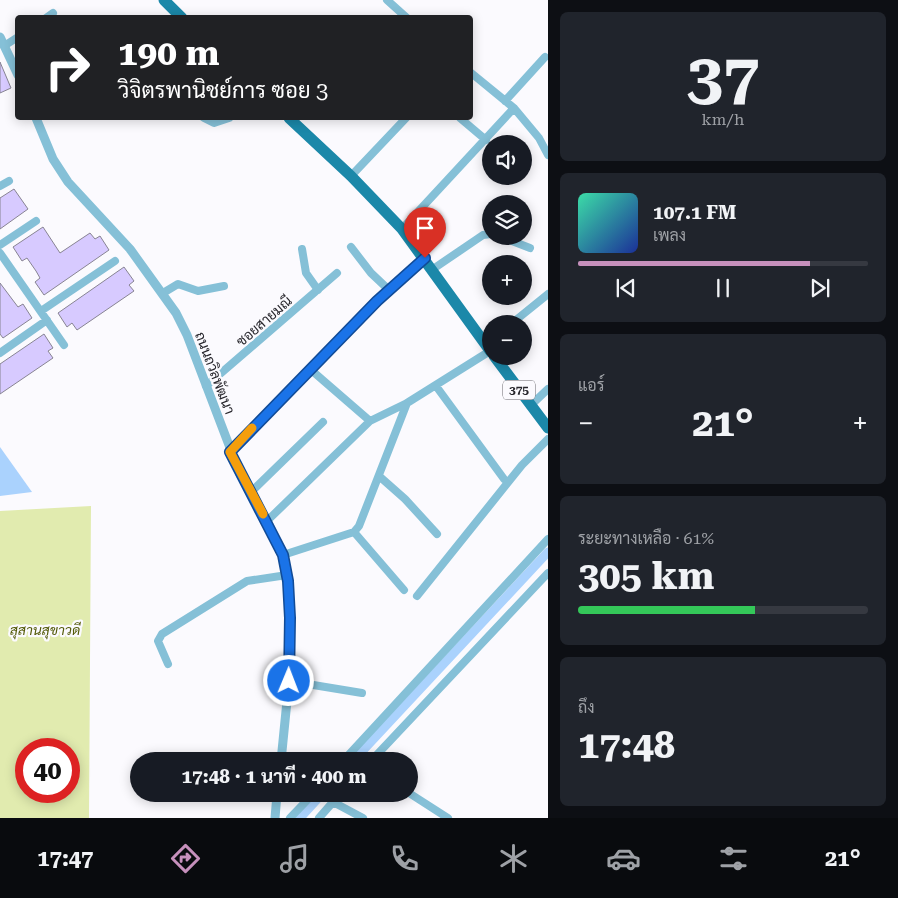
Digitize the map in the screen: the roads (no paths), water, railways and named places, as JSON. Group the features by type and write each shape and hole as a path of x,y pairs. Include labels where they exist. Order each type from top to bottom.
{"main road":[{"path":"164,0 179,15"},
{"name":"375","path":"291,120 352,176 402,228 482,337"},
{"name":"375","path":"502,365 530,406 546,424 548,438"}],"street":[{"path":"387,0 404,15"},
{"path":"50,15 53,12"},
{"path":"0,37 15,69"},
{"path":"4,46 15,39"},
{"path":"505,101 545,57"},
{"path":"473,74 514,108 539,138 548,155"},
{"path":"490,135 514,108"},
{"name":"ถนนถวิลพัฒนา","path":"37,120 53,159 68,182 127,245 163,293 187,336 230,452 283,555 287,575 290,618 289,681 282,752"},
{"path":"208,120 214,123 223,120"},
{"path":"352,176 404,120"},
{"path":"462,120 482,137"},
{"path":"402,228 482,144"},
{"path":"0,186 9,181"},
{"path":"0,245 36,221"},
{"path":"433,269 482,237"},
{"path":"522,245 530,248"},
{"path":"351,247 371,273 389,290"},
{"path":"302,249 306,273 318,290"},
{"path":"1,255 64,344"},
{"path":"230,452 389,290 425,258"},
{"path":"40,311 115,261"},
{"name":"ซอยสายมณี","path":"206,386 337,273"},
{"path":"163,293 178,284 198,291 224,286"},
{"path":"522,315 548,294"},
{"path":"0,353 48,320"},
{"path":"267,521 370,421 408,403 482,355"},
{"path":"310,369 370,421"},
{"path":"436,386 504,479"},
{"path":"530,406 548,389"},
{"path":"283,555 354,532 359,526 408,403"},
{"path":"250,493 323,422"},
{"path":"417,596 522,465 548,438"},
{"path":"379,476 437,534"},
{"path":"354,532 404,590"},
{"path":"351,752 548,539"},
{"path":"379,752 548,573"},
{"path":"168,664 158,641 162,634 247,581 287,575"},
{"path":"289,681 362,693"},
{"path":"418,799 448,818"},
{"path":"275,818 277,802"},
{"path":"290,818 305,802"},
{"path":"319,818 333,802 363,818"}],"water":[{"path":"0,447 32,492 0,496"}],"waterway":[{"path":"361,752 548,552"},
{"path":"300,818 315,802"}],"park label":[{"name":"สุสานสุขาวดี","path":"45,630"}]}
